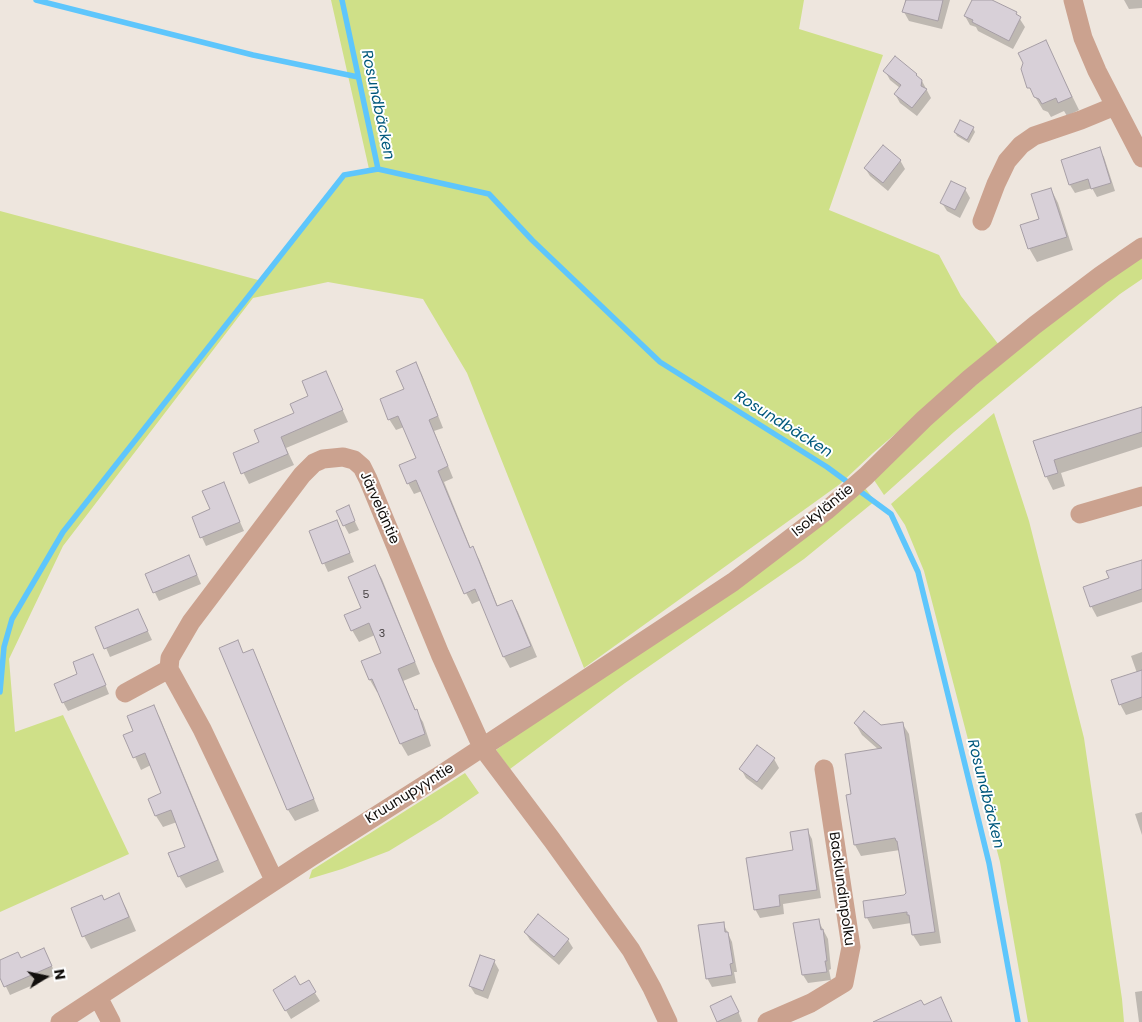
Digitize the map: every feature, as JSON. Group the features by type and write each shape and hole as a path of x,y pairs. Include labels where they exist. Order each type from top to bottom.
{"street":[{"path":"1073,0 1083,38 1142,158"},
{"path":"982,221 1007,161 1021,145 1034,136 1115,106"},
{"name":"Isokyläntie","path":"482,747 725,587 826,510 866,476 924,419 970,378 1035,325 1101,275 1142,247"},
{"name":"Järveläntie","path":"169,669 170,658 191,622 302,475 314,463 323,459 343,457 354,460 362,467 368,479 440,654 482,747"},
{"path":"1080,514 1142,496"},
{"path":"125,693 169,669 202,728 274,880"},
{"path":"482,747 631,950 668,1022"},
{"name":"Kruunupyyntie","path":"60,1022 274,880 482,747"},
{"name":"Backlundinpolku","path":"767,1022 811,1003 844,983 851,947 824,769"},
{"path":"98,997 111,1022"}],"green space":[{"path":"331,0 804,0 799,29 883,55 829,210 939,255 961,296 999,345 873,453 840,484 584,668 467,373 423,299 328,282 253,298 63,546 9,659 15,732 63,715 129,854 0,912 0,211 262,281 344,175 369,169"},
{"path":"1142,255 1142,279 1120,294 954,432 884,495 872,477 931,423 1039,332"},
{"path":"994,413 1029,521 1084,738 1124,1022 1028,1022 1000,862 924,571 905,525 891,504"},
{"path":"862,484 875,501 804,559 625,683 510,769 496,750"},
{"path":"465,773 479,793 441,819 389,851 309,879 312,870"}],"building":[{"path":"906,0 943,0 938,21 902,12"},
{"path":"972,0 992,0 1017,12 1016,14 1021,17 1009,41 964,16"},
{"path":"1046,40 1072,97 1058,103 1056,98 1042,104 1039,99 1034,97 1030,88 1027,88 1021,69 1023,63 1018,53"},
{"path":"895,56 917,74 922,80 921,86 927,89 912,108 894,94 901,85 883,71"},
{"path":"960,120 974,127 967,140 954,132"},
{"path":"883,145 901,160 883,183 864,168"},
{"path":"1100,147 1111,183 1091,189 1088,179 1069,185 1061,160"},
{"path":"951,181 966,188 955,210 940,203"},
{"path":"1051,188 1067,237 1028,249 1020,225 1039,219 1031,194"},
{"path":"416,362 438,416 429,420 448,466 438,471 470,548 473,546 497,606 512,600 531,646 503,657 475,589 464,594 416,480 407,484 399,465 416,458 398,416 388,420 380,399 404,389 396,371"},
{"path":"326,371 343,410 281,437 288,454 241,474 233,453 259,442 254,430 294,413 290,404 308,396 302,381"},
{"path":"1142,407 1142,432 1054,460 1058,473 1045,477 1033,441"},
{"path":"224,482 240,522 200,538 192,517 210,509 202,491"},
{"path":"349,505 355,521 343,526 336,511"},
{"path":"337,520 350,553 322,564 309,531"},
{"path":"189,555 197,575 153,593 145,574"},
{"path":"1142,560 1142,589 1090,607 1083,587 1109,578 1106,571"},
{"path":"375,565 415,662 398,669 415,710 417,709 425,734 400,744 372,679 369,680 361,661 381,653 369,623 351,631 344,615 361,608 348,577"},
{"path":"138,609 148,631 104,649 95,627"},
{"path":"238,640 243,653 253,649 314,799 287,810 219,648"},
{"path":"93,654 106,685 62,703 54,684 77,674 73,662"},
{"path":"1142,670 1142,697 1119,705 1111,680"},
{"path":"154,705 218,860 178,877 168,853 185,847 171,810 155,816 148,799 161,793 145,753 133,758 123,735 133,731 127,716"},
{"path":"864,711 881,725 903,722 935,932 912,935 907,912 865,918 863,901 904,895 906,893 895,838 854,845 846,795 851,794 845,754 882,748 854,723"},
{"path":"757,745 775,758 757,782 739,769"},
{"path":"808,829 817,890 779,895 780,906 754,910 746,858 793,850 790,832"},
{"path":"119,893 129,917 82,937 71,908 102,895 104,900"},
{"path":"538,914 569,939 554,957 524,932"},
{"path":"819,919 821,930 823,929 827,972 802,975 793,923"},
{"path":"724,922 725,932 728,932 733,963 730,964 732,975 706,979 698,925"},
{"path":"44,948 52,966 4,987 0,978 0,960 18,952 21,958"},
{"path":"480,955 495,960 483,991 469,986"},
{"path":"295,976 300,985 309,980 316,992 285,1011 273,990"},
{"path":"731,996 739,1012 717,1022 710,1006"},
{"path":"941,997 952,1022 873,1022 921,1000 924,1005"}],"waterway":[{"path":"36,0 253,55 358,77"},
{"name":"Rosundbäcken","path":"342,0 378,169 489,194 532,240 660,362 827,467 891,514 918,572 989,863 1018,1022"},
{"path":"0,692 4,647 12,619 63,532 344,175 378,169"}]}
